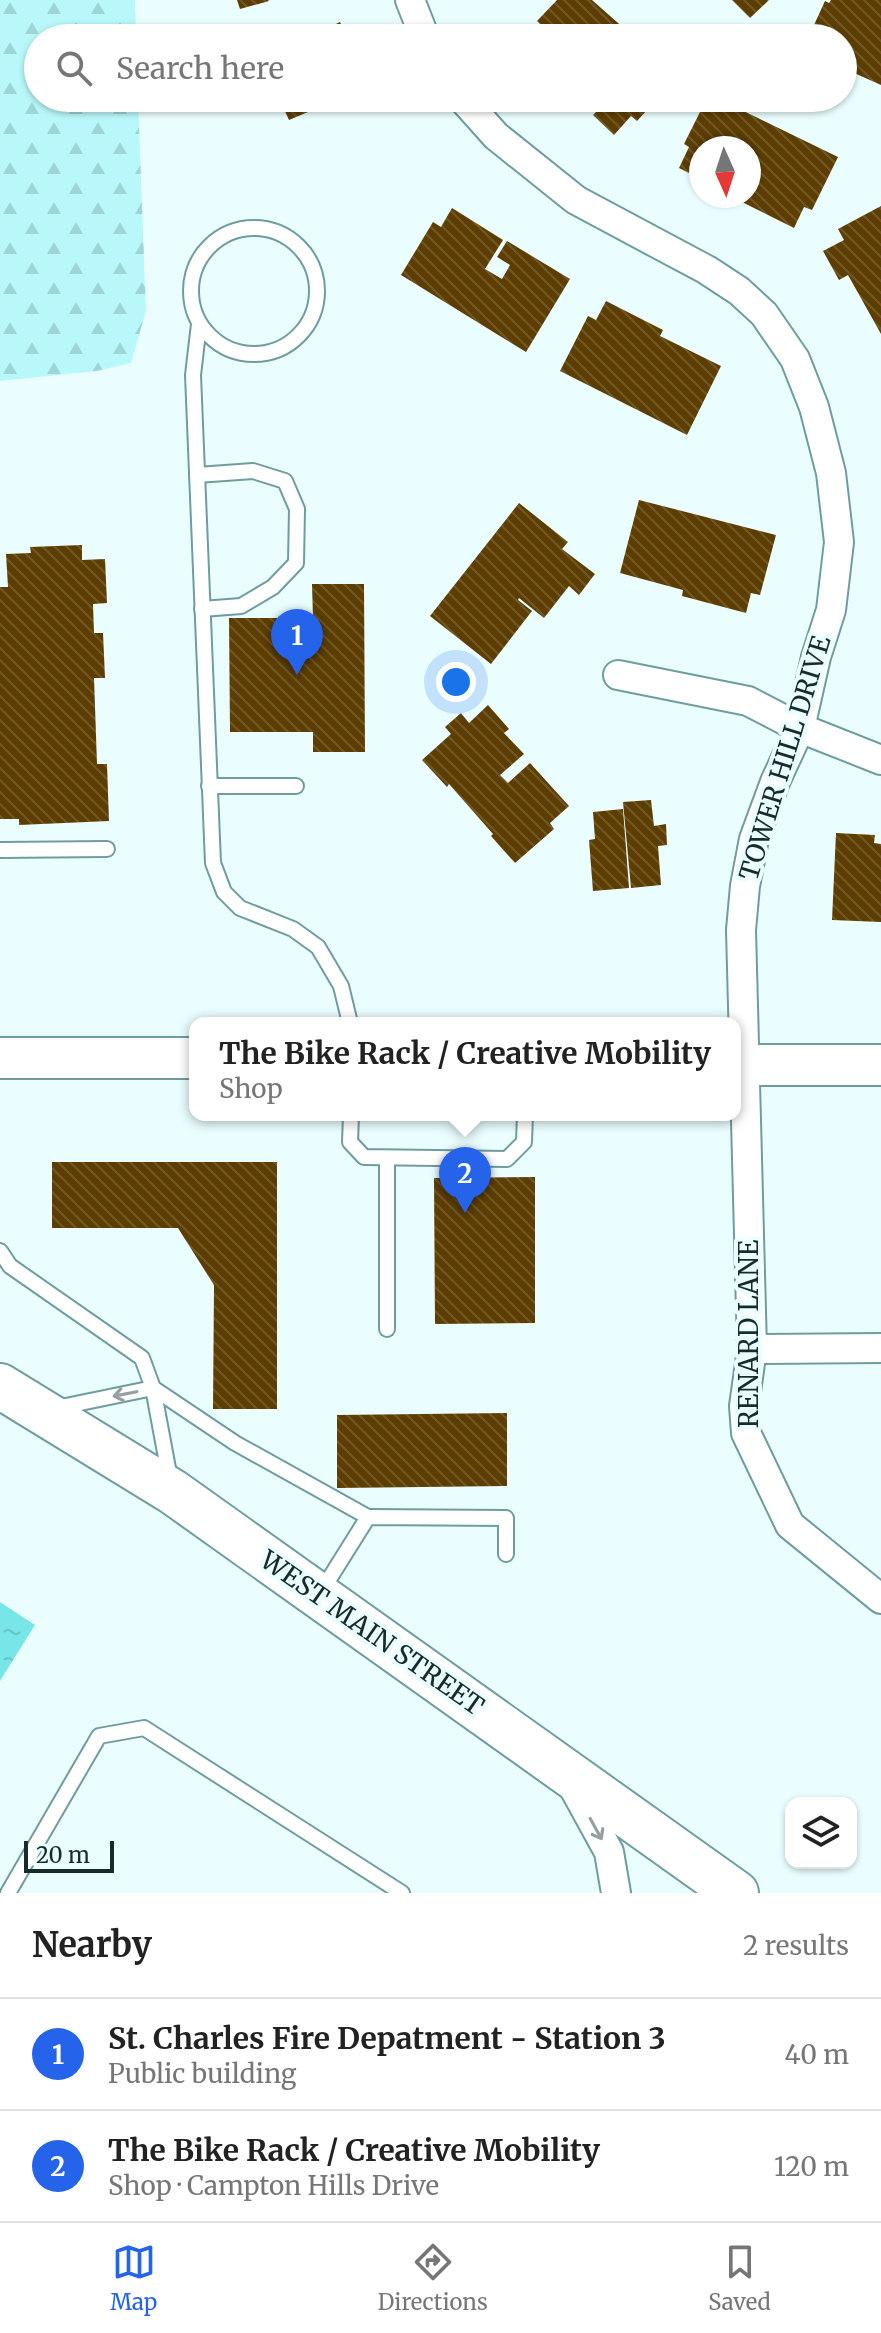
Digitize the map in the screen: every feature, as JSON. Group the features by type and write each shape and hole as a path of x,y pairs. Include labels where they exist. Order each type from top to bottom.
{"main road":[{"name":"WEST MAIN STREET","path":"0,1386 173,1492 736,1893"}],"street":[{"path":"410,0 419,24"},
{"name":"TOWER HILL DRIVE","path":"475,112 496,136 576,200 707,270 739,291 764,314 795,359 814,407 831,473 839,542 831,610 816,657 800,728 775,782 754,839 741,930 740,1017"},
{"path":"618,675 748,701 800,728 881,760"},
{"path":"0,1058 189,1058"},
{"path":"741,1065 881,1065"},
{"name":"RENARD LANE","path":"741,1109 752,1349 744,1406 746,1433 790,1525 881,1599"},
{"path":"752,1349 881,1348"},
{"path":"564,1770 609,1852 616,1893"}],"lane":[{"path":"199,324 214,340 231,350 251,354 272,352 290,343 305,329 315,311 318,291 315,271 306,253 292,239 272,229 250,227 229,232 211,244 197,261 190,282 191,304 199,324 193,375 213,863 224,892 240,908 293,929 318,947 341,986 349,1017"},
{"path":"197,475 253,471 285,481 297,509 296,563 273,587 241,606 202,609"},
{"path":"209,786 296,786"},
{"path":"0,850 107,849"},
{"path":"351,1121 350,1142 364,1157 507,1159 524,1142 525,1121"},
{"path":"387,1158 387,1329"},
{"path":"0,1251 10,1266 142,1358 153,1388 173,1492"},
{"path":"41,1411 153,1388 235,1443 368,1517 506,1518 506,1554"},
{"path":"318,1595 368,1517"},
{"path":"8,1893 99,1736 144,1728 402,1893"}],"green space":[{"path":"0,0 135,0 136,24 24,24 24,112 139,112 146,311 131,363 97,371 0,381"}],"water":[{"path":"0,1602 35,1625 0,1681"}],"building":[{"path":"237,0 268,0 269,1 240,9"},
{"path":"557,0 592,0 619,24 540,24 537,21"},
{"path":"732,0 769,0 750,18"},
{"path":"831,0 881,0 881,85 857,74 857,24 814,24 825,1 829,3"},
{"path":"285,112 308,112 289,120"},
{"path":"596,112 645,112 637,121 631,116 614,135 593,115"},
{"path":"700,112 746,112 838,157 812,210 804,207 794,228 754,208 761,208 761,136 689,136 689,147 684,144"},
{"path":"689,147 689,173 679,168"},
{"path":"881,206 881,334 848,275 839,280 823,251 844,240 838,229"},
{"path":"452,208 503,240 485,269 502,279 510,265 497,257 507,241 570,279 526,352 401,275 433,222 441,227"},
{"path":"606,301 663,330 660,336 721,366 687,435 560,371 588,316 596,320"},
{"path":"639,500 776,535 760,595 751,593 746,613 682,596 683,590 620,573"},
{"path":"519,503 568,542 562,549 595,574 579,595 569,586 544,618 519,598 532,611 491,664 430,616"},
{"path":"82,545 82,560 105,559 107,603 93,604 94,633 103,633 105,678 94,678 97,764 107,764 109,821 19,825 19,819 0,819 0,587 8,587 6,554 31,553 30,547"},
{"path":"312,584 364,584 365,752 313,752 313,732 230,732 229,618 313,618"},
{"path":"488,705 509,729 504,733 524,754 500,775 508,783 530,763 569,806 550,823 554,829 515,863 449,784 447,787 422,760 451,734 445,727 461,713 469,723"},
{"path":"651,800 654,826 666,824 667,845 658,846 661,885 631,888 623,802"},
{"path":"623,809 629,888 593,891 589,840 595,839 593,812"},
{"path":"836,833 875,835 874,843 881,844 881,922 832,920"},
{"path":"52,1162 277,1162 277,1409 213,1409 214,1285 178,1228 52,1228"},
{"path":"535,1177 535,1323 435,1324 434,1178"},
{"path":"507,1413 507,1486 337,1488 337,1415"}],"place":[{"name":"St. Charles Fire Depatment - Station 3","path":"297,675"},
{"name":"The Bike Rack / Creative Mobility","path":"465,1213"}]}
